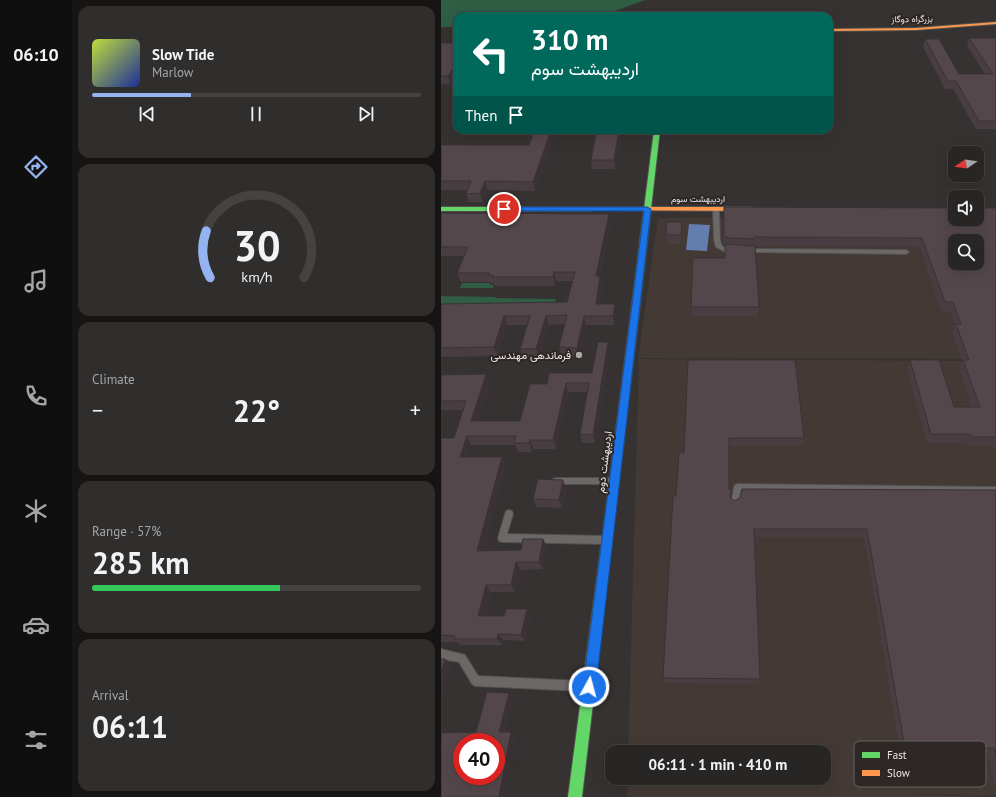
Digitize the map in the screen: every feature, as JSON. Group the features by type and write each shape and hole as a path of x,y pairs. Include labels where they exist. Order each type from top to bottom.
{"main road":[{"path":"950,28 996,20"},
{"name":"بزرگراه دوگاز","path":"833,30 950,28 996,23"},
{"name":"بزرگراه دوگاز","path":"833,37 941,35 996,30"},
{"path":"941,35 965,35"},
{"name":"اردیبهشت دوم","path":"575,797 656,134"},
{"name":"اردیبهشت سوم","path":"441,209 764,209"}],"lane":[{"path":"716,209 717,240 719,247 727,251 906,252"},
{"path":"556,480 614,481"},
{"path":"735,504 738,487 996,490"},
{"path":"509,514 502,538 607,540"},
{"path":"441,654 462,658 475,681 589,687"}],"shaded area":[{"path":"948,216 948,226 978,226 979,234 948,234 948,270 984,270 996,359 638,358 658,218"},
{"path":"639,359 996,361 996,797 627,797 628,785 831,785 831,745 628,745"}],"green space":[{"path":"441,0 645,0 614,12 453,12 453,27 441,27"},
{"path":"462,283 490,283 490,285 494,285 493,288 460,288"},
{"path":"441,296 556,299 553,310 441,310"}],"water":[{"path":"689,224 710,225 707,251 686,250"}],"building":[{"path":"969,38 996,38 996,121 979,121 956,81 948,81 925,39 939,39 959,74 993,74"},
{"path":"441,43 453,43 453,68 448,76 441,76"},
{"path":"533,134 550,134 533,182 485,181 480,193 466,194 471,181 441,181 441,145 529,145"},
{"path":"596,134 618,134 614,160 591,160"},
{"path":"724,207 948,208 948,226 984,226 984,208 996,208 996,437 972,437 970,434 931,434 910,360 939,360 954,407 980,407 963,360 969,360 956,324 961,324 953,302 945,302 922,238 729,238 724,236"},
{"path":"441,213 609,214 596,276 600,276 596,304 615,304 613,316 584,316 577,348 559,347 567,315 546,316 536,349 520,349 530,316 504,316 494,347 441,348 441,304 567,302 575,272 554,272 553,277 492,277 493,275 488,275 489,273 457,273 468,247 441,247"},
{"path":"667,222 682,222 681,235 666,235"},
{"path":"725,244 755,246 759,307 691,307 693,258 725,258"},
{"path":"598,342 608,342 593,435 580,434 589,383 566,383 553,440 530,440 529,443 514,443 516,436 467,436 460,457 502,457 477,551 521,550 523,539 543,539 539,562 516,562 511,585 486,585 478,616 504,616 506,609 527,609 521,635 498,634 497,639 454,639 455,636 441,635 441,438 454,438 466,401 441,401 441,375 486,374 471,421 520,421 530,384 547,384 549,373 592,373"},
{"path":"688,360 795,360 804,438 729,438 729,489 731,489 730,497 734,501 740,498 742,489 996,490 996,755 994,748 986,748 986,741 904,741 867,529 754,529 760,679 663,678 673,496 676,496 679,453 684,453"},
{"path":"538,479 563,480 559,500 533,499"},
{"path":"441,659 445,659 441,674"},
{"path":"487,692 509,693 499,732 511,732 505,764 505,733 453,733 453,785 501,785 499,797 441,797 441,733 476,732"},
{"path":"914,795 996,796 996,797 914,797"}],"traffic: fast":[{"path":"637,296 657,134"},
{"path":"441,209 592,209"},
{"path":"575,797 610,516"}],"traffic: slow":[{"path":"833,30 916,29 996,23"},
{"path":"592,209 752,209"},
{"path":"610,516 637,296"}],"place":[{"name":"فرماندهی مهندسی","path":"579,355"}],"route":[{"path":"504,209 647,209 589,687"}]}
